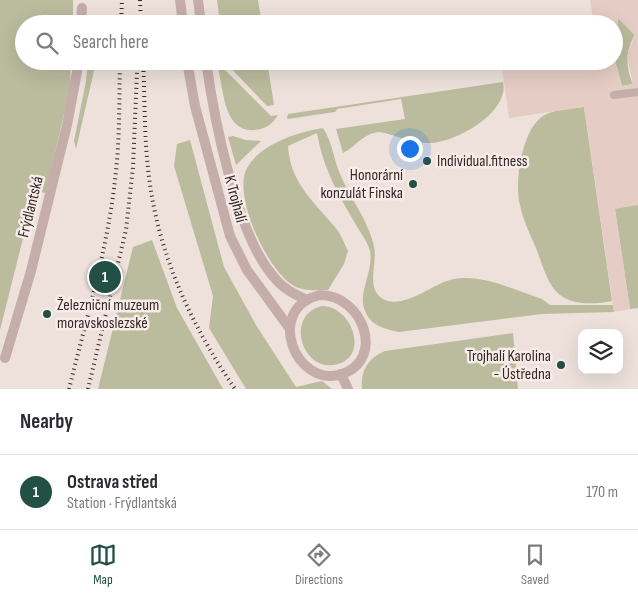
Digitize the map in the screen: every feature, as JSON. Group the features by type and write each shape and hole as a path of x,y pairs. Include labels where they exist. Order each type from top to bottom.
{"street":[{"path":"180,0 182,15"},
{"path":"198,0 200,15"},
{"path":"82,8 82,15"},
{"name":"Frýdlantská","path":"5,358 9,350 32,265 78,70"},
{"name":"K Trojhalí","path":"188,70 193,97 230,236 247,270 290,329"},
{"name":"K Trojhalí","path":"208,70 221,139 248,234 264,265 279,283 307,300"},
{"path":"614,95 638,92"},
{"path":"320,295 335,297 347,303 359,318 365,336 364,350 354,367 341,374 327,376 308,368 295,353 290,329 292,316 307,300 320,295"},
{"path":"341,374 348,389"}],"green space":[{"path":"0,0 73,0 73,15 15,15 15,70 71,70 70,87 46,193 35,191 0,330"},
{"path":"217,0 258,0 260,15 219,15"},
{"path":"623,23 635,35 628,53 629,72 633,84 622,86 618,70 623,70"},
{"path":"87,70 94,70 76,149 74,141"},
{"path":"218,70 225,70 271,116 278,115 276,118 265,127 255,130 244,129 236,124 226,106"},
{"path":"233,70 268,70 274,105 267,106"},
{"path":"503,82 503,93 498,104 490,114 466,132 440,142 417,142 380,132 365,137 343,153 336,129 405,119 401,99 337,109 335,112 287,118 288,114"},
{"path":"584,107 612,301 600,303 579,303 566,299 555,291 545,273 525,222 518,195 521,157 530,132 536,123 543,116 552,112"},
{"path":"323,128 329,139 340,174 371,236 375,253 373,282 378,294 383,299 391,302 408,299 450,280 473,278 508,287 542,299 550,305 613,305 614,312 542,314 399,332 384,328 375,323 368,316 363,304 364,289 371,259 370,251 330,177 322,156 317,133 288,146 290,159 298,181 337,230 348,251 344,264 328,290 295,287 282,276 272,263 254,230 244,195 244,180 247,168 253,160 270,146 291,136"},
{"path":"233,136 246,140 261,141 236,165 228,137"},
{"path":"190,140 224,267 256,325 296,387 322,381 332,389 246,389 209,328 213,296 174,166 177,144"},
{"path":"638,171 638,308 630,309 610,176"},
{"path":"152,240 177,308 223,389 98,389 133,247"},
{"path":"322,306 333,308 342,315 349,323 353,334 352,354 345,361 333,365 322,364 312,359 302,340 301,329 304,319 311,311"},
{"path":"513,333 518,389 362,389 362,376 366,366 374,357 385,351"}],"shaded area":[{"path":"590,0 638,0 638,205 615,209 630,309 614,312 584,107 509,118 502,70 618,70 622,86 633,84 627,56 635,35 623,23 623,15 592,15"}],"railway":[{"path":"121,15 122,0"},
{"path":"140,0 141,15"},
{"path":"69,389 107,233 118,151 120,70"},
{"path":"143,70 147,155 152,198 158,227 177,284 189,311 218,364 235,389"},
{"path":"88,389 126,230 133,167 137,72"}],"place":[{"name":"Individual.fitness","path":"427,161"},
{"name":"Honorární konzulát Finska","path":"413,184"},
{"name":"Ostrava střed","path":"105,277"},
{"name":"Železniční muzeum moravskoslezské","path":"47,314"},
{"name":"Trojhalí Karolina - Ústředna","path":"561,365"}]}
